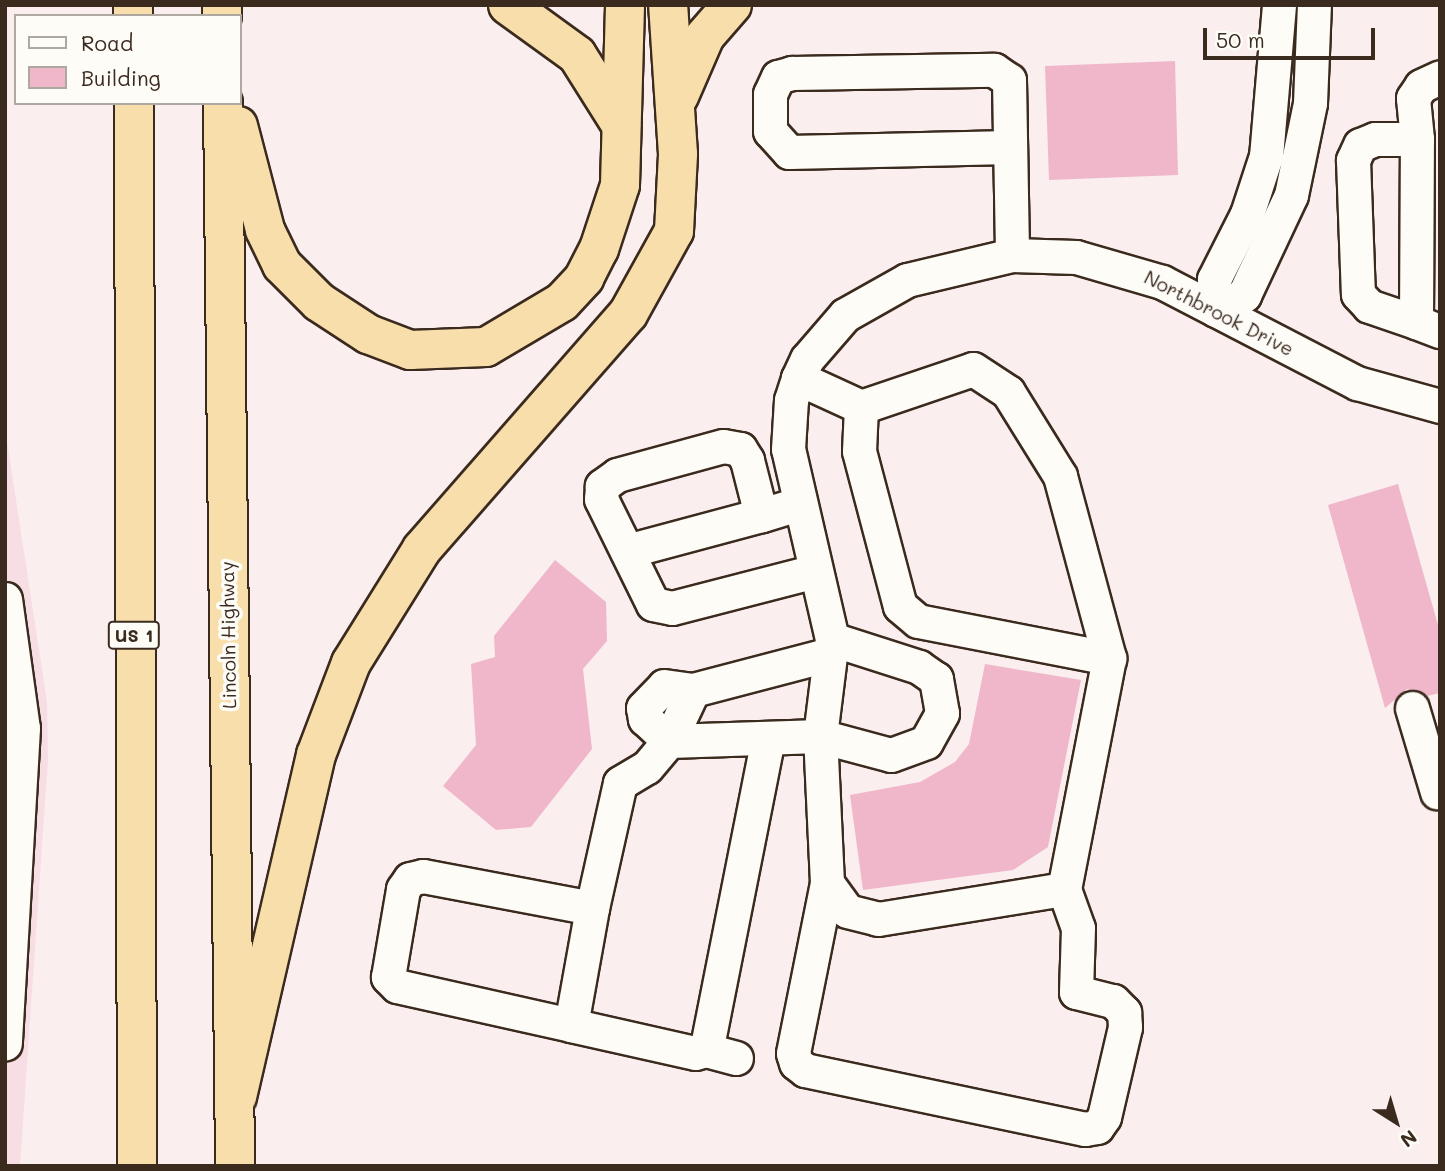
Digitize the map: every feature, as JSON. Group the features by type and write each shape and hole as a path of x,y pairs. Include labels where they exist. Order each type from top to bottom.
{"highway":[{"path":"508,5 577,55 621,125"},
{"path":"233,105 254,202 282,265 319,302 368,334 410,350 486,347 515,333 562,302 584,278 620,185 625,5"},
{"path":"237,1097 316,755 351,663 422,549 628,314 650,280 674,231 677,101 668,5"},
{"path":"677,101 705,36 732,5"},
{"name":"US 1","path":"134,105 137,1166"},
{"name":"Lincoln Highway","path":"223,105 237,1097 235,1166"}],"lane":[{"path":"1279,5 1266,156 1247,214 1214,279 1216,310 1244,295 1291,195 1310,103 1314,5"},
{"path":"1010,147 789,152 770,131 770,94 778,77 792,73 994,70 1009,80 1012,255"},
{"path":"1417,139 1375,139 1360,145 1353,160 1358,294 1369,306 1428,327 1417,139 1413,98 1421,86 1440,77"},
{"name":"Northbrook Drive","path":"831,646 798,504 788,423 798,378 830,329 873,297 940,269 1012,255 1107,262 1162,282 1357,383 1440,406"},
{"path":"798,378 861,407 973,369 1008,392 1060,476 1109,658 1064,889 1078,928 1076,992 1113,1002 1124,1012 1125,1027 1097,1127 804,1070 796,1063 793,1053 827,883 820,736 831,646"},
{"path":"861,407 859,451 900,606 918,621 1109,658"},
{"path":"761,515 747,460 740,449 723,446 617,475 602,486 601,499 653,604 671,608 815,571"},
{"path":"626,551 798,504"},
{"path":"5,599 23,728 5,1043"},
{"path":"831,646 919,667 936,679 943,713 926,742 891,755 820,736 669,741 645,719 643,708 664,686 693,690 831,646"},
{"path":"1412,708 1439,795"},
{"path":"592,908 423,876 411,879 403,889 386,966 397,986 695,1053 721,1054 768,738"},
{"path":"571,1025 592,908 620,783 647,767 669,741"},
{"path":"827,883 848,911 878,919 1064,889"}],"shaded area":[{"path":"5,428 47,702 48,759 20,1166 5,1166"}],"building":[{"path":"1175,61 1178,175 1049,180 1045,66"},
{"path":"1398,484 1440,632 1440,693 1427,696 1407,689 1385,708 1328,505"},
{"path":"555,560 606,602 607,641 583,669 592,749 531,827 496,830 443,786 476,745 471,664 495,657 494,636"},
{"path":"985,664 1081,680 1048,847 1013,870 863,890 850,795 920,782 955,762 969,744"}]}
